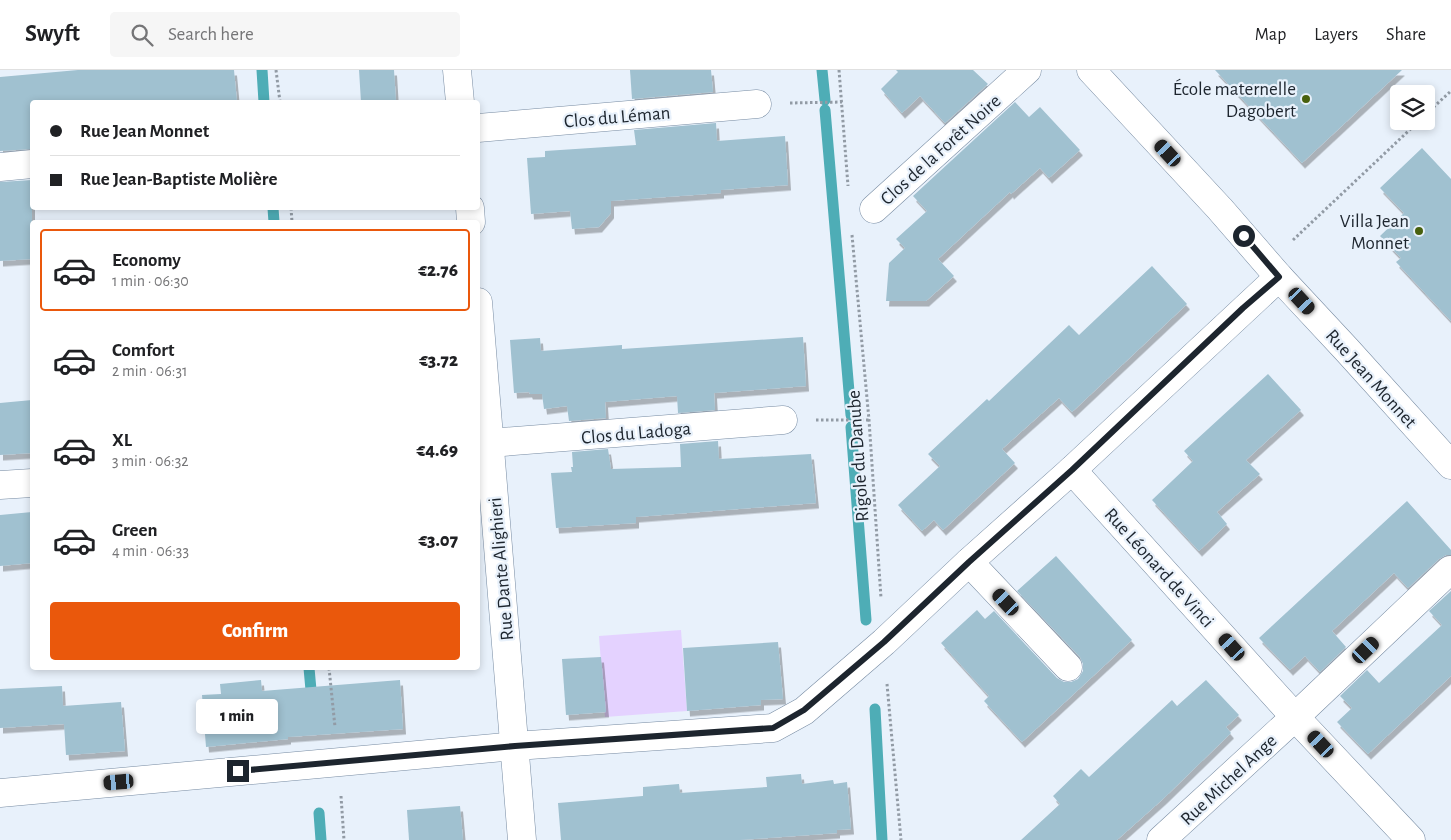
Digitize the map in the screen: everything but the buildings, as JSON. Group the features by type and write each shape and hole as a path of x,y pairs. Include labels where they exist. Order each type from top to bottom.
{"street":[{"path":"457,70 460,100"},
{"name":"Clos de la Forêt Noire","path":"874,209 1028,70"},
{"name":"Rue Jean Monnet","path":"1090,70 1220,209 1279,277 1451,465"},
{"name":"Clos du Léman","path":"480,128 757,104"},
{"path":"0,167 30,164"},
{"path":"0,793 515,746 773,728 804,710 884,642 969,562 1072,470 1243,308 1279,277"},
{"name":"Rue Dante Alighieri","path":"480,328 515,746"},
{"name":"Clos du Ladoga","path":"489,443 783,420"},
{"name":"Rue Léonard de Vinci","path":"1072,470 1295,717 1411,840"},
{"path":"0,485 30,482"},
{"path":"969,562 1068,667"},
{"name":"Rue Michel Ange","path":"1161,840 1295,717 1450,570"},
{"path":"515,746 522,840"}],"path":[{"path":"276,70 280,100"},
{"path":"839,70 849,195"},
{"path":"1435,106 1451,91"},
{"path":"757,104 842,102"},
{"path":"1293,240 1409,130"},
{"name":"Rigole du Danube","path":"852,233 901,840"},
{"path":"783,420 868,420"}],"shaded area":[{"path":"681,630 687,711 605,717 599,636"}],"waterway":[{"path":"262,70 264,100"},
{"path":"822,70 825,100"},
{"path":"825,110 851,415"},
{"path":"273,210 274,220"},
{"path":"851,427 866,620"},
{"path":"309,670 312,701"},
{"path":"875,709 882,840"},
{"path":"319,813 321,840"}],"place":[{"name":"École maternelle Dagobert","path":"1306,99"},
{"name":"Villa Jean Monnet","path":"1419,231"}],"route":[{"path":"238,771 515,746 773,728 804,710 846,676 1072,470 1243,308 1279,277 1244,236"}]}
